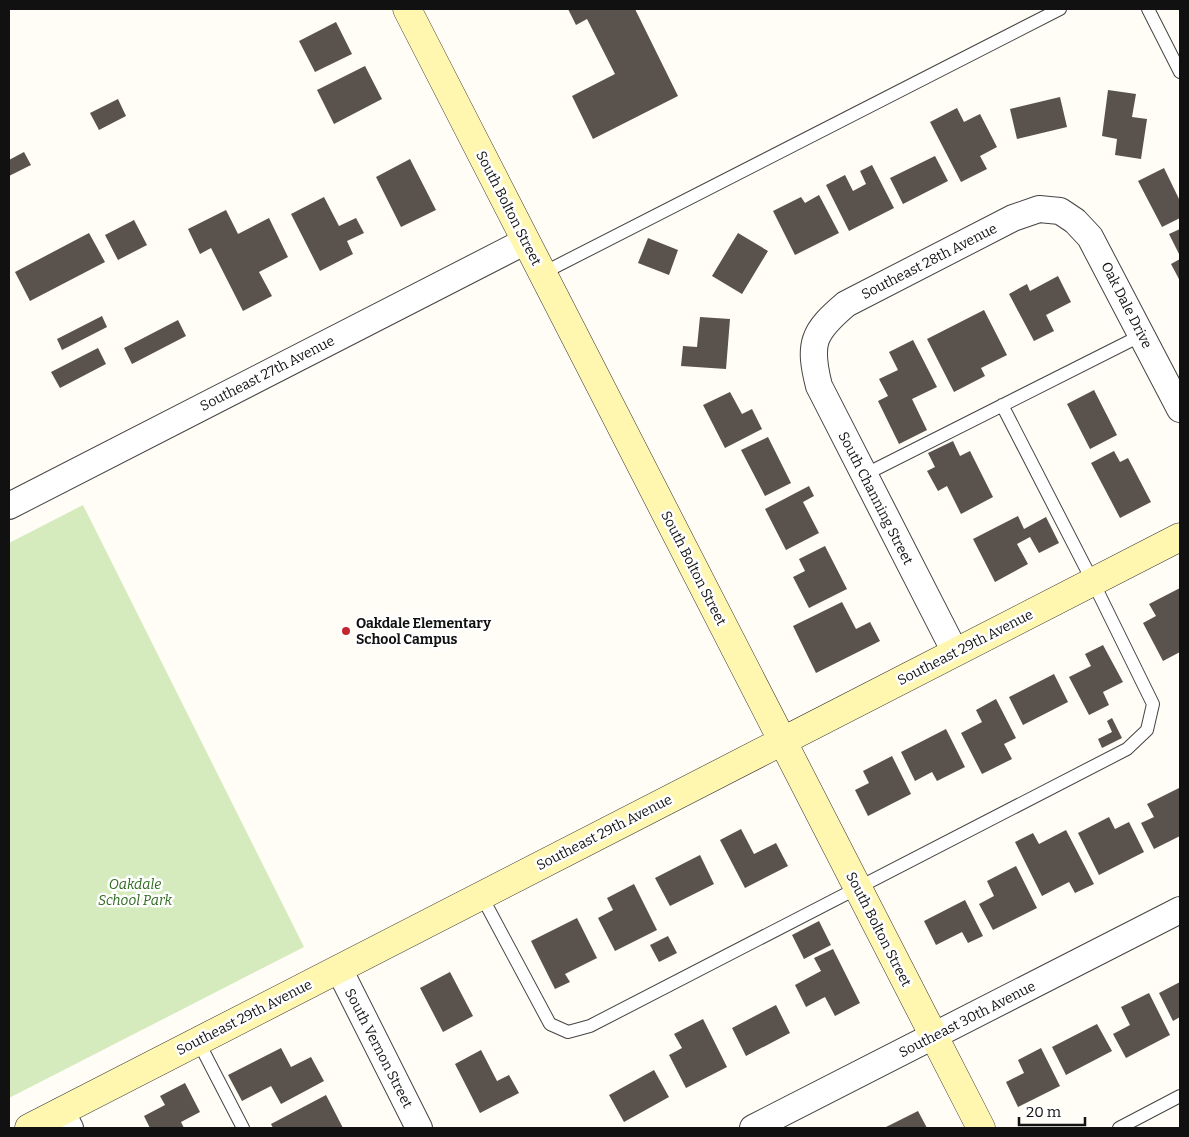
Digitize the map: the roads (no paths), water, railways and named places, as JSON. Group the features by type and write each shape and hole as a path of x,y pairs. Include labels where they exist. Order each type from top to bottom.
{"street":[{"name":"South Bolton Street","path":"407,9 980,1128"},
{"name":"Southeast 28th Avenue","path":"815,341 824,323 846,304 1013,218 1039,209 1060,211"},
{"name":"Oak Dale Drive","path":"1060,211 1075,221 1090,237 1180,409"},
{"name":"Southeast 27th Avenue","path":"9,506 526,241"},
{"name":"South Channing Street","path":"815,341 813,363 819,386 955,652"},
{"name":"Southeast 29th Avenue","path":"29,1128 65,1120 198,1041 1180,537"},
{"name":"Southeast 30th Avenue","path":"753,1128 1180,910"},
{"name":"South Vernon Street","path":"339,969 419,1128"}],"lane":[{"path":"543,273 1060,9"},
{"path":"1148,9 1180,72"},
{"path":"864,475 1142,335"},
{"path":"481,896 550,1024 568,1032 590,1026 857,886 1127,748 1148,730 1153,704 1002,405"},
{"path":"198,1041 243,1128"},
{"path":"1119,1128 1180,1096"}],"place":[{"name":"Oakdale Elementary School Campus","path":"346,631"}],"park label":[{"name":"Oakdale School Park","path":"135,892"}]}
